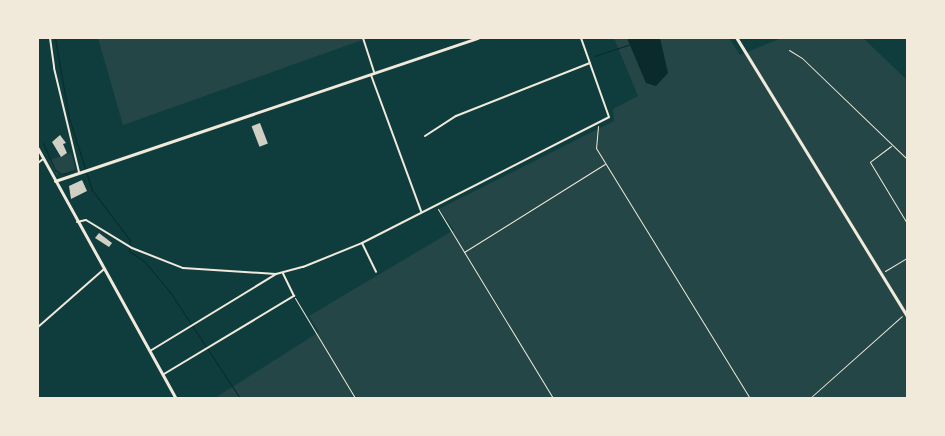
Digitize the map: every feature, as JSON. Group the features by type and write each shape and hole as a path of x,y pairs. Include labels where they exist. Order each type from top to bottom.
{"street":[{"path":"50,38 54,68 80,172"},
{"path":"363,38 372,72 421,211"},
{"path":"55,181 477,38"},
{"path":"77,222 86,220 132,248 189,270 283,273 362,243 421,211 609,117 581,38"},
{"path":"737,38 908,318"},
{"path":"425,136 456,116 590,62"},
{"path":"38,148 77,222 176,398"},
{"path":"38,163 43,159"},
{"path":"362,243 376,272"},
{"path":"38,327 104,269"},
{"path":"164,375 294,296 283,273"},
{"path":"150,351 276,274"}],"path":[{"path":"790,50 802,58 908,160"},
{"path":"599,123 595,142 606,163 750,398"},
{"path":"892,146 870,162 908,225"},
{"path":"464,252 606,163"},
{"path":"435,205 553,398"},
{"path":"880,274 908,257"},
{"path":"294,296 354,398"},
{"path":"810,398 905,314"}],"shaded area":[{"path":"98,38 368,38 123,125"},
{"path":"614,38 729,38 740,55 782,38 863,38 907,80 907,398 215,398 319,332 309,316 454,230 439,209 614,121 613,109 638,96"},
{"path":"627,38 660,38 668,73 656,86 646,83"},
{"path":"71,153 76,171 56,175 49,160"}],"building":[{"path":"260,123 268,144 259,147 252,126"},
{"path":"60,135 66,143 63,144 67,153 61,157 52,142"},
{"path":"82,180 87,191 71,199 69,186"},
{"path":"99,233 112,243 109,247 95,238"}],"waterway":[{"path":"55,38 69,118 92,190 130,240 129,251 144,261 170,292 240,398"},
{"path":"594,56 630,44"},
{"path":"43,143 55,170 61,174"},
{"path":"63,174 74,170"}]}
